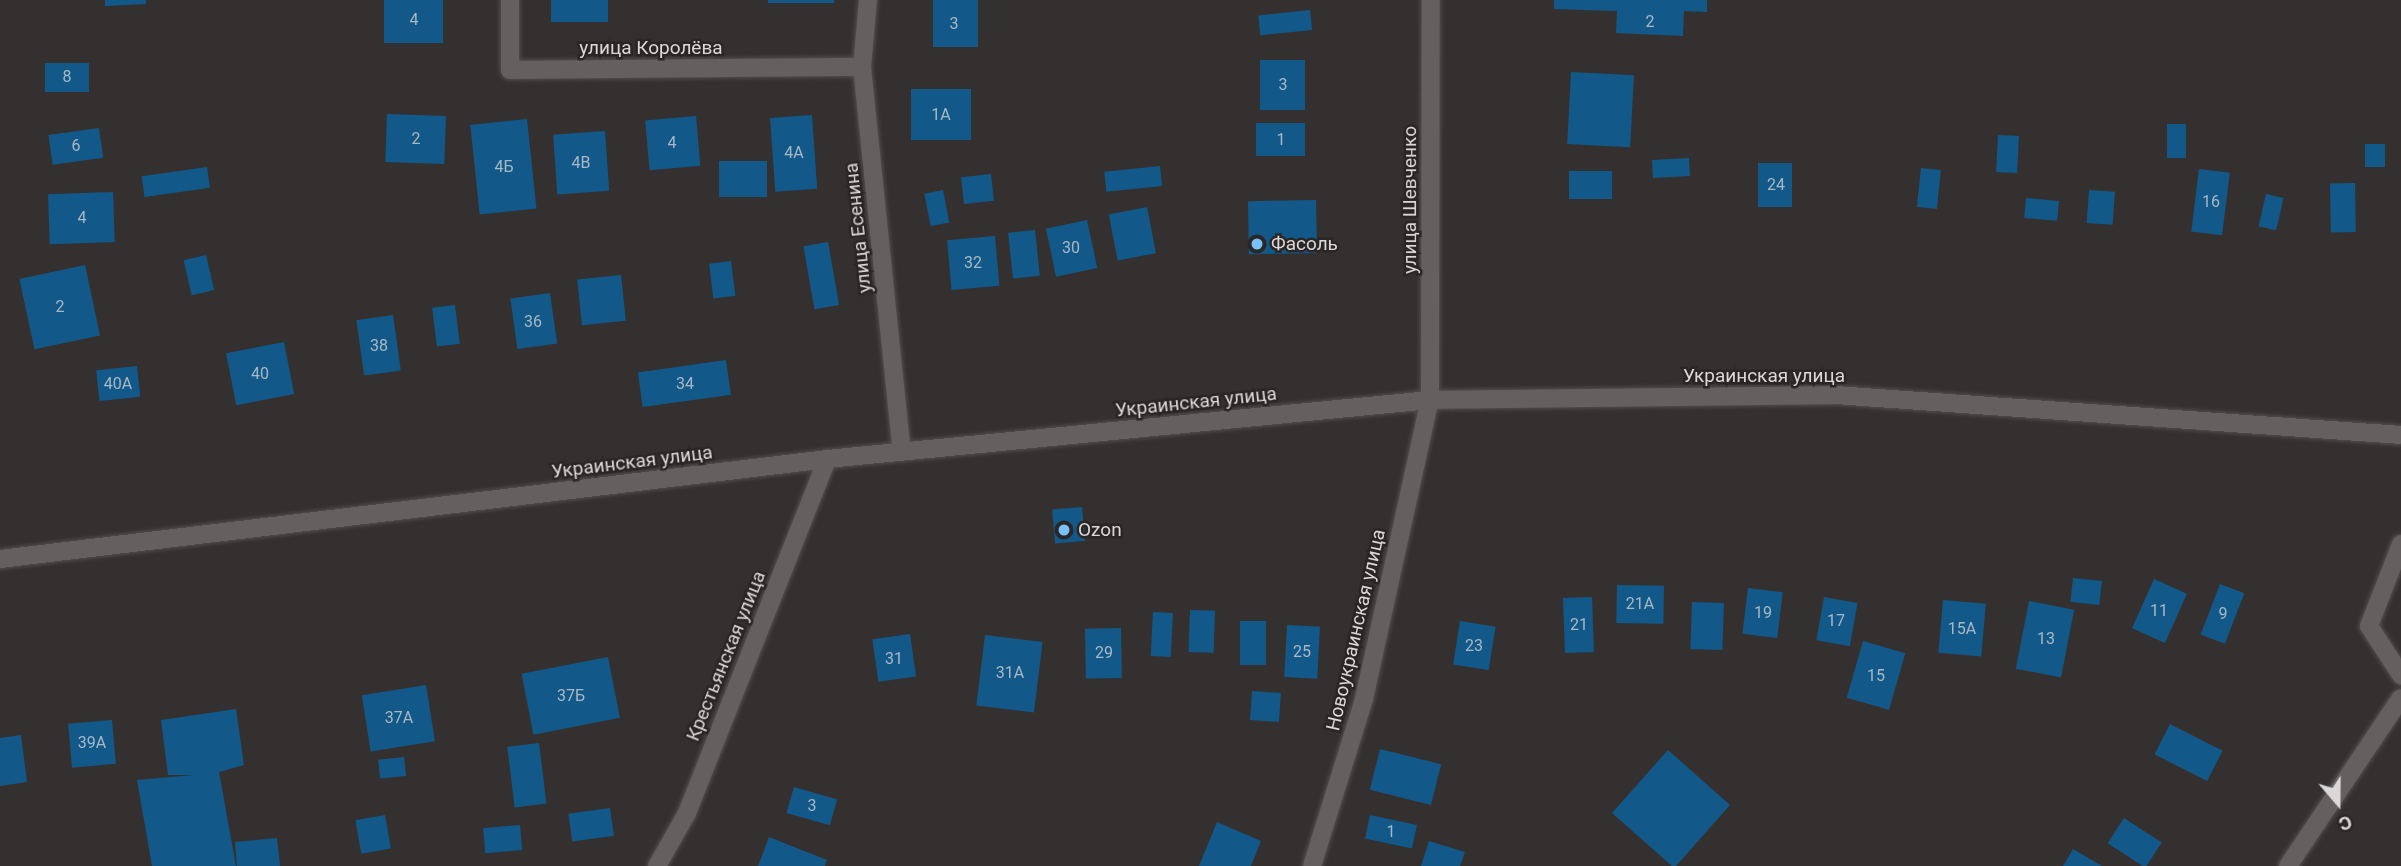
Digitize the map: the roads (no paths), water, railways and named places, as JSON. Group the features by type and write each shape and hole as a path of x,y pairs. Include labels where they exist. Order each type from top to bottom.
{"street":[{"name":"улица Королёва","path":"510,0 510,70 862,67"},
{"name":"улица Есенина","path":"868,0 862,67 902,452"},
{"name":"улица Шевченко","path":"1430,400 1431,0"},
{"name":"Украинская улица","path":"0,559 827,459 1430,400 1835,396 2401,435"},
{"name":"Новоукраинская улица","path":"1312,866 1364,699 1430,400"},
{"name":"Крестьянская улица","path":"657,866 687,813 827,459"},
{"path":"2401,544 2369,626 2401,675"},
{"path":"2288,866 2401,698"}],"place":[{"name":"Фасоль","path":"1257,244"},
{"name":"Ozon","path":"1064,530"}]}
